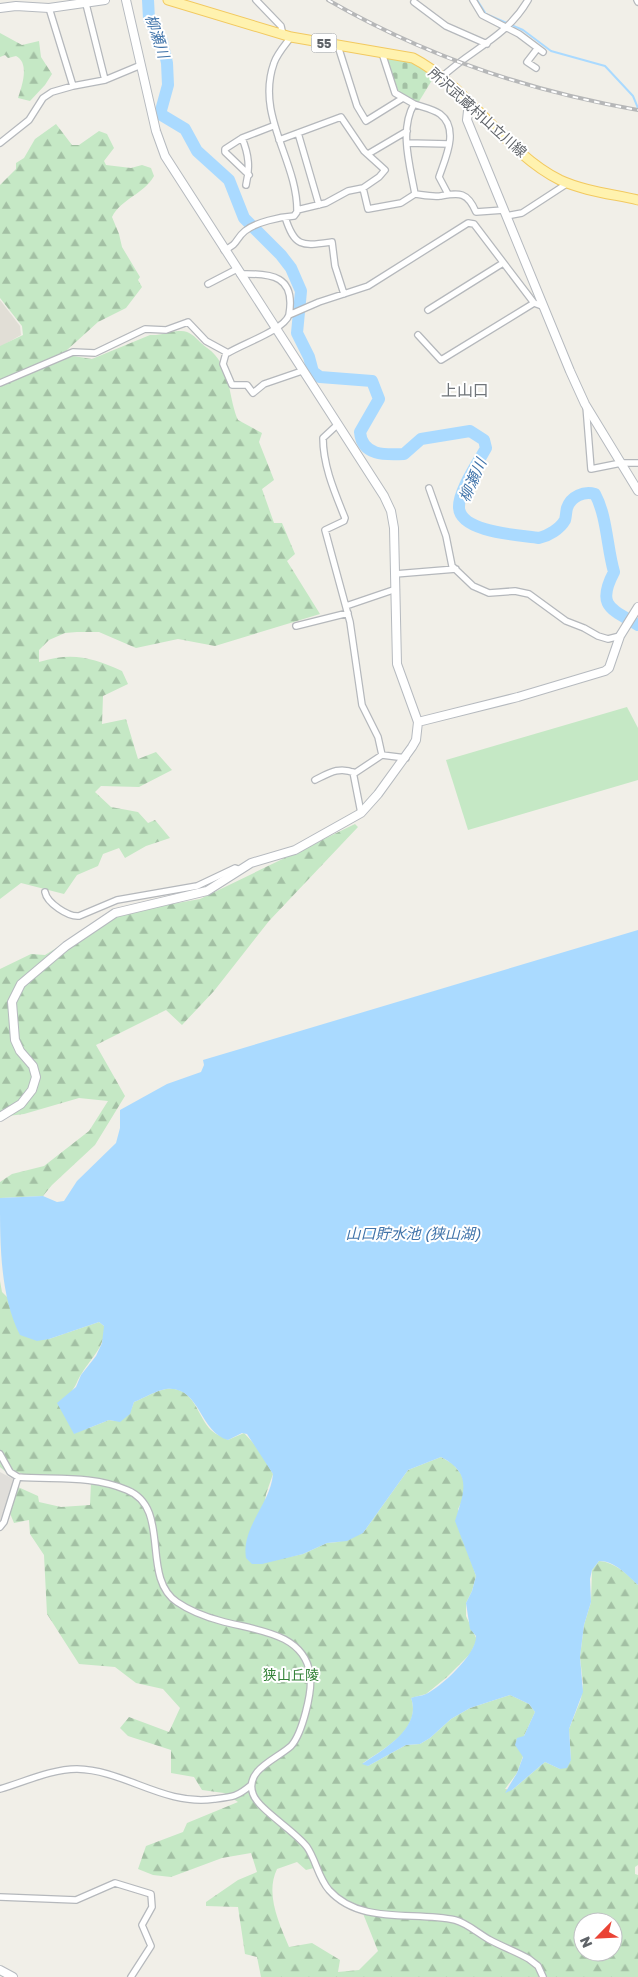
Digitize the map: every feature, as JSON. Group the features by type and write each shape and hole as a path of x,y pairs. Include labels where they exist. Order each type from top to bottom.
{"main road":[{"name":"所沢武蔵村山立川線","path":"168,0 287,36 413,58 428,66 442,77 536,164 568,183 638,200"}],"street":[{"path":"0,8 26,6 49,8 105,0"},
{"path":"0,1117 22,1104 32,1090 36,1077 33,1066 20,1051 15,1040 12,1002 21,984 66,946 115,913 202,894 262,858 295,850 360,813 378,794 406,758 416,740 418,722 397,664 396,589 391,511 165,156 156,131 126,0"},
{"path":"224,250 235,245 247,231 280,217 294,216 297,210 295,187 273,126 271,74 274,61 287,36 281,26 256,0"},
{"path":"472,0 482,16 505,29 519,34 543,52"},
{"path":"442,77 459,62 487,44 505,29 528,0"},
{"path":"414,2 446,26 487,44"},
{"path":"86,4 105,80"},
{"path":"49,8 73,86"},
{"path":"338,46 357,106 366,121 403,98"},
{"path":"536,68 527,62 537,49"},
{"path":"382,53 395,93 414,104 439,113 444,118 449,129 449,144 439,177 448,194"},
{"path":"0,143 29,120 43,98 52,92 105,80 141,66"},
{"path":"469,102 467,120 505,213 538,304 586,404 638,491"},
{"path":"414,104 407,116 407,143 415,194"},
{"path":"279,140 341,117 368,154 384,170 379,177 363,188 348,191 319,205 297,210"},
{"path":"248,175 225,152 225,149 242,138 273,126"},
{"path":"368,154 407,130"},
{"path":"298,133 319,205"},
{"path":"242,138 247,151 248,175 246,185"},
{"path":"407,143 449,144"},
{"path":"476,212 522,214 568,183"},
{"path":"363,188 368,209 401,203 415,194 439,196 448,194 466,197 471,201 476,212 472,223"},
{"path":"285,217 291,235 299,242 313,245 332,242 335,266 344,294"},
{"path":"290,314 368,286 468,222 472,223"},
{"path":"472,223 538,304"},
{"path":"428,310 503,263"},
{"path":"208,284 239,272 259,273 278,279 286,287 292,298 288,319 226,353"},
{"path":"418,336 441,360 538,304"},
{"path":"0,383 73,352 95,353 145,329 166,330 188,322 206,341 226,353"},
{"path":"226,353 224,364 232,385 247,385 253,393 264,384 302,371"},
{"path":"586,404 591,469 621,463 638,463"},
{"path":"337,425 323,438 323,446 331,482 345,518 344,522 325,530 348,613 362,705 378,737 382,755"},
{"path":"429,488 446,536 452,566 473,586 489,593 516,591 529,594 566,621 598,636 608,640 620,636"},
{"path":"395,574 456,569"},
{"path":"346,606 396,589"},
{"path":"418,722 518,697 605,671 609,668 620,636 637,611"},
{"path":"296,626 348,613"},
{"path":"353,772 382,755 406,758"},
{"path":"315,780 335,770 346,769 353,772"},
{"path":"353,772 360,813"},
{"path":"45,892 46,896 60,908 74,916 80,916 117,900 188,889 235,868 241,870"},
{"path":"0,1454 10,1472 18,1477 83,1478 129,1490 138,1496 151,1517 159,1573 168,1595 206,1617 280,1636 298,1650 307,1664 311,1684 298,1734 291,1745 254,1776 251,1785 238,1796 206,1800 171,1798 139,1784 88,1770 76,1769 41,1776 0,1790"},
{"path":"0,1527 4,1522 18,1477"},
{"path":"251,1785 256,1800 294,1832 305,1845 325,1885 341,1900 360,1910 460,1922 530,1959 538,1966 543,1977"},
{"path":"0,1897 76,1900 115,1883 151,1894 152,1907 142,1925 151,1946 131,1977"},
{"path":"0,1970 13,1977"}],"shaded area":[{"path":"0,300 20,326 21,335 0,347"},
{"path":"0,1472 15,1480 0,1521"}],"green space":[{"path":"0,33 22,45 39,41 41,57 52,74 45,85 30,101 18,98 24,75 23,64 16,56 8,58 5,55 0,57"},
{"path":"387,58 412,63 434,77 418,103 398,91"},
{"path":"56,124 72,145 79,145 99,131 107,134 114,148 104,161 106,165 131,168 142,165 151,168 154,176 144,188 121,205 112,217 122,247 140,277 138,280 142,287 126,308 98,322 67,350 73,356 92,359 150,335 181,331 192,335 213,353 220,362 227,378 238,420 262,433 259,442 274,480 262,489 274,523 282,523 295,554 287,561 320,614 215,646 178,639 136,648 99,632 65,633 49,640 39,650 39,662 62,657 91,659 122,671 128,684 103,696 102,724 126,719 138,759 156,752 172,770 139,787 101,786 95,792 111,807 138,812 148,823 155,820 170,838 146,846 125,858 119,848 103,854 98,866 77,875 64,894 21,883 0,899 0,346 23,335 22,326 0,298 0,185 16,169 16,163 24,158 35,139"},
{"path":"627,707 638,728 638,780 468,830 446,760"},
{"path":"355,824 358,827 269,921 214,991 182,1025 166,1010 96,1045 125,1096 95,1145 52,1185 43,1196 0,1198 0,1182 12,1174 44,1166 89,1131 108,1101 79,1098 24,1114 0,1117 0,969 31,954 45,955 87,929 126,912 200,899"},
{"name":"狭山丘陵","path":"0,1281 2,1292 49,1339 99,1322 104,1326 103,1340 98,1351 70,1393 89,1428 109,1420 115,1421 131,1410 134,1402 158,1391 175,1389 193,1401 213,1432 228,1440 244,1433 257,1447 273,1474 266,1494 256,1564 303,1554 327,1543 338,1542 363,1533 408,1470 441,1457 453,1464 461,1474 464,1482 464,1497 458,1509 466,1546 476,1576 466,1603 466,1616 477,1640 470,1654 447,1677 426,1694 411,1698 413,1709 411,1719 406,1728 391,1744 363,1763 368,1766 406,1745 420,1744 430,1738 451,1719 470,1708 510,1695 529,1704 535,1712 524,1736 523,1756 517,1773 505,1789 512,1790 545,1762 560,1769 571,1760 569,1729 581,1699 583,1684 580,1657 584,1625 591,1602 592,1570 599,1561 615,1566 625,1573 638,1585 638,1865 635,1867 635,1874 638,1875 638,1977 261,1977 257,1957 245,1954 238,1907 206,1906 206,1902 238,1880 257,1872 251,1853 222,1858 171,1877 153,1875 138,1869 146,1846 183,1832 187,1823 238,1802 224,1793 202,1790 194,1777 171,1773 171,1750 128,1736 120,1728 129,1717 169,1732 180,1708 163,1689 136,1683 115,1667 79,1664 47,1614 44,1555 30,1534 29,1520 14,1523 9,1511 18,1487 38,1496 39,1502 61,1507 90,1505 91,1482 27,1476 18,1472 11,1476 0,1467","holes":["297,1862 306,1870 314,1868 327,1890 336,1898 360,1906 378,1951 359,1970 338,1972 340,1960 312,1943 289,1947 275,1908 272,1888 277,1869"]}],"water":[{"name":"山口貯水池 (狭山湖)","path":"638,930 638,1585 610,1563 599,1561 592,1570 590,1579 591,1602 584,1625 580,1657 583,1692 569,1729 571,1760 567,1768 560,1769 545,1762 512,1790 505,1793 517,1773 523,1757 515,1745 517,1738 524,1736 535,1712 529,1704 510,1695 470,1708 451,1719 430,1738 420,1744 406,1745 368,1766 362,1764 399,1737 406,1728 411,1719 413,1709 411,1698 426,1694 440,1685 465,1660 475,1643 476,1636 470,1629 466,1603 476,1576 455,1521 463,1493 462,1478 458,1470 441,1457 408,1470 363,1533 347,1541 327,1543 303,1554 262,1564 252,1564 246,1558 248,1536 267,1495 273,1474 247,1434 242,1433 228,1440 218,1435 186,1394 177,1390 166,1389 134,1402 130,1414 120,1422 109,1420 74,1434 57,1403 76,1387 81,1375 96,1356 102,1343 104,1326 99,1322 49,1339 37,1341 20,1335 8,1304 2,1269 0,1198 43,1196 57,1202 64,1201 77,1181 116,1143 120,1128 120,1110 167,1084 201,1072 204,1065 203,1060"}],"waterway":[{"name":"柳瀬川","path":"148,0 149,19 162,41 167,63 168,85 160,114 185,129 197,151 229,180 244,218 281,255 291,268 301,291 297,333 309,357 313,372 320,377 372,381 379,399 360,432 365,446 382,454 404,454 421,439 470,431 484,440 486,448 465,486 459,508 462,516 470,523 480,528 506,534 539,538 554,532 565,520 567,508 572,500 578,495 595,494 602,512 614,572 606,592 607,599 609,605 614,610 638,625"},
{"path":"477,0 486,14 523,30 551,51 605,66 633,96 638,108"}],"railway":[{"path":"328,0 402,38 478,69 557,93 638,110"}],"district":[{"name":"上山口","path":"465,390"}]}
